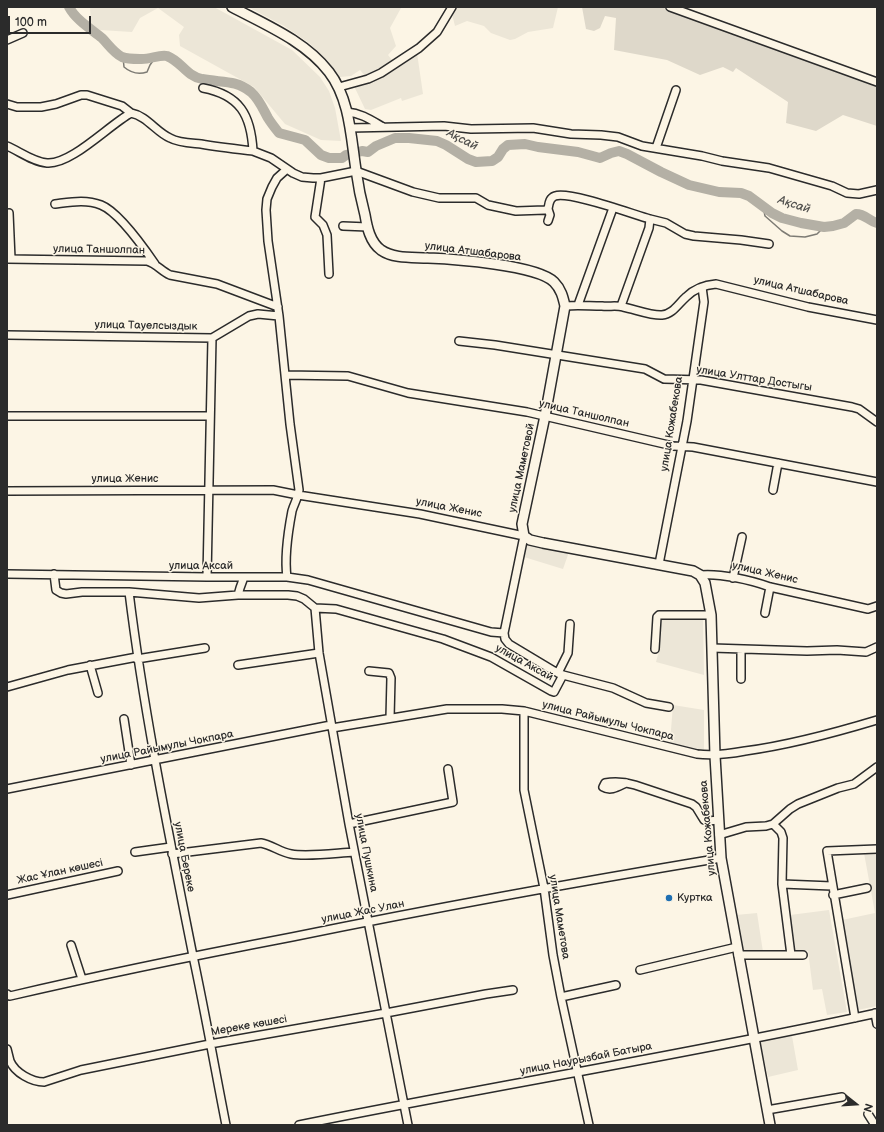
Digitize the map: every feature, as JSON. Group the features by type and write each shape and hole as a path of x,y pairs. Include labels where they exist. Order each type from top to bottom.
{"main road":[{"name":"улица Атшабарова","path":"232,7 278,31 310,52 321,62 339,87 347,112 356,171 368,227 374,243 380,249 397,256 505,266 546,276 554,282 560,290 565,306"},
{"name":"улица Маметовой","path":"524,536 522,524 545,416 565,306"},
{"name":"улица Женис","path":"524,536 530,540 543,543 659,564 693,571 700,575"},
{"name":"улица Кожабекова","path":"700,575 704,582 711,615 715,756 721,858 770,1125"}],"street":[{"path":"339,87 368,79 381,73 419,48 437,32 452,7"},
{"path":"670,7 877,82"},
{"path":"7,40 23,33"},
{"path":"202,88 216,90 241,107 248,118 254,151"},
{"path":"656,148 676,90"},
{"path":"7,104 41,107 56,104 81,95 88,95 122,106 131,113 143,118 161,134 171,139 183,142 254,151 271,158 302,177 321,178 356,171 413,192 439,198 476,198 488,205 516,211 541,211 548,209"},
{"path":"347,112 355,112 365,116 384,127"},
{"path":"7,146 38,161 47,163 55,162 76,152 131,113"},
{"path":"350,128 444,126 471,129 533,128 572,134 618,137 642,146 769,168 832,186 847,193 859,194 877,190"},
{"path":"287,169 277,178 272,187 267,199 266,210 268,241 278,307 290,424 299,490 292,510 287,546 287,577"},
{"path":"321,178 315,217 323,225 327,235 329,274"},
{"path":"548,220 550,215 548,209 550,199 554,196 561,196 576,198 666,223 686,234 694,236 769,244"},
{"path":"55,204 83,201 107,208 113,212 142,245 155,264"},
{"path":"578,305 613,208"},
{"path":"9,213 9,259"},
{"path":"621,306 649,228 650,219"},
{"path":"343,226 368,227"},
{"name":"улица Таншолпан","path":"9,259 147,261 155,264 164,273 217,284 278,307"},
{"name":"улица Атшабарова","path":"565,306 621,306 660,316 673,311 686,296 702,287 716,284 808,307 877,320"},
{"name":"улица Кожабекова","path":"659,564 687,421 704,302 702,287"},
{"name":"улица Тауелсыздык","path":"7,335 212,338 249,316 258,314 279,316"},
{"path":"207,577 212,338"},
{"name":"улица Улттар Достыгы","path":"459,341 645,369 664,379 701,380 852,407 859,409 877,422"},
{"name":"улица Таншолпан","path":"285,375 348,376 408,393 545,416 673,446 693,447 877,482"},
{"path":"7,416 210,416"},
{"path":"773,490 778,464"},
{"name":"улица Женис","path":"7,491 273,490 420,514 524,536"},
{"name":"улица Маметовой","path":"504,633 524,536"},
{"path":"733,578 742,537"},
{"name":"улица Аксай","path":"7,574 287,577 308,580 491,632 504,633 508,644 560,674 554,692 491,657 443,639 336,609 315,608"},
{"path":"54,574 56,590 61,593 129,592 183,597 288,595 297,596 304,599 315,608"},
{"name":"улица Женис","path":"700,575 710,574 756,582 770,587 868,609 877,606"},
{"path":"238,595 244,577"},
{"path":"765,613 770,587"},
{"name":"улица Береке","path":"129,592 137,658 171,851 194,956 226,1125"},
{"name":"улица Пушкина","path":"315,608 319,653 354,852 369,921 408,1125"},
{"path":"655,649 657,617 660,614 711,615"},
{"path":"570,624 568,653 560,674 614,688 646,702 669,707"},
{"path":"712,648 806,651 837,650 866,652 877,647"},
{"path":"7,687 90,665 205,648"},
{"path":"741,649 741,679"},
{"path":"238,665 319,653"},
{"path":"90,665 98,693"},
{"path":"369,671 389,673 391,678 390,718"},
{"name":"улица Райымулы Чокпара","path":"7,789 332,726 434,711 461,709 502,709 524,711 697,754 715,756 767,748 828,734 877,720"},
{"name":"улица Маметова","path":"524,711 524,790 544,888 553,955 561,997 589,1125"},
{"path":"124,719 131,765"},
{"path":"719,835 746,827 766,826 773,824 798,804 838,788 854,784 877,768"},
{"path":"349,824 453,802 448,769"},
{"path":"626,783 692,804 704,820 719,820"},
{"path":"773,824 781,832 783,838 782,884 791,956"},
{"path":"135,852 171,851 261,843 270,845 289,854 299,855 354,852"},
{"path":"855,1018 833,895 827,851 877,848"},
{"name":"улица Жас Улан","path":"9,995 369,921 544,888 721,858"},
{"name":"Жас Ұлан көшесі","path":"7,895 118,871"},
{"path":"782,884 832,886"},
{"path":"833,895 867,888"},
{"path":"71,946 82,979"},
{"path":"640,970 738,951 791,956 803,955"},
{"path":"561,997 616,985"},
{"name":"Мереке көшесі","path":"7,1049 10,1062 16,1070 32,1080 44,1082 81,1070 210,1044 513,990"},
{"path":"876,1013 877,1024"},
{"name":"улица Наурызбай Батыра","path":"299,1125 876,1013"},
{"path":"767,1110 842,1097"},
{"path":"868,1114 875,1125"}],"shaded area":[{"path":"90,7 214,7 292,50 320,77 329,91 335,108 341,141 321,140 285,124 254,87 180,46 179,35 184,27 158,8 140,18 132,32 100,30 91,25"},
{"path":"248,7 400,7 401,8 390,28 396,46 388,55 392,60 381,68 365,76 360,70 351,76 340,77 327,60 309,43 284,26"},
{"path":"456,7 558,7 553,28 528,32 510,40 491,33 484,26 467,21 455,26 452,14"},
{"path":"582,7 661,7 877,86 877,126 843,115 816,131 786,123 788,102 736,68 733,72 723,67 700,75 667,60 614,50 616,18 605,16 600,28 594,31 586,29"},
{"path":"417,53 423,94 402,101 401,98 371,110 365,109 354,86"},
{"path":"526,544 569,552 563,569 524,557"},
{"path":"661,619 703,620 704,675 656,662 660,647"},
{"path":"673,705 704,710 704,750 693,749 670,742"},
{"path":"877,852 877,1006 858,1010 842,920 875,913 864,853"},
{"path":"829,910 847,1012 827,1015 822,989 813,990 808,951 794,952 790,915"},
{"path":"757,913 763,952 743,951 736,915"},
{"path":"792,1036 798,1070 768,1077 760,1041"}],"waterway":[{"name":"Ақсай","path":"69,7 80,20 122,57 143,59 167,56 191,75 202,79 233,83 245,88 251,92 261,104 269,120 279,133 305,140 321,155 329,158 342,158 346,155 362,151 368,152 376,146 395,138 437,141 476,162 492,161 498,157 503,149 508,145 525,144 578,152 600,158 619,151 689,185 719,192 741,193 749,196 772,213 782,218 824,227 844,223 856,214 862,215 877,223"},
{"path":"123,57 124,67 129,71 138,73 147,72 155,58"},
{"path":"763,206 765,216 790,236 805,237 817,234 824,227"}],"place":[{"name":"Куртка","path":"669,898"}]}
